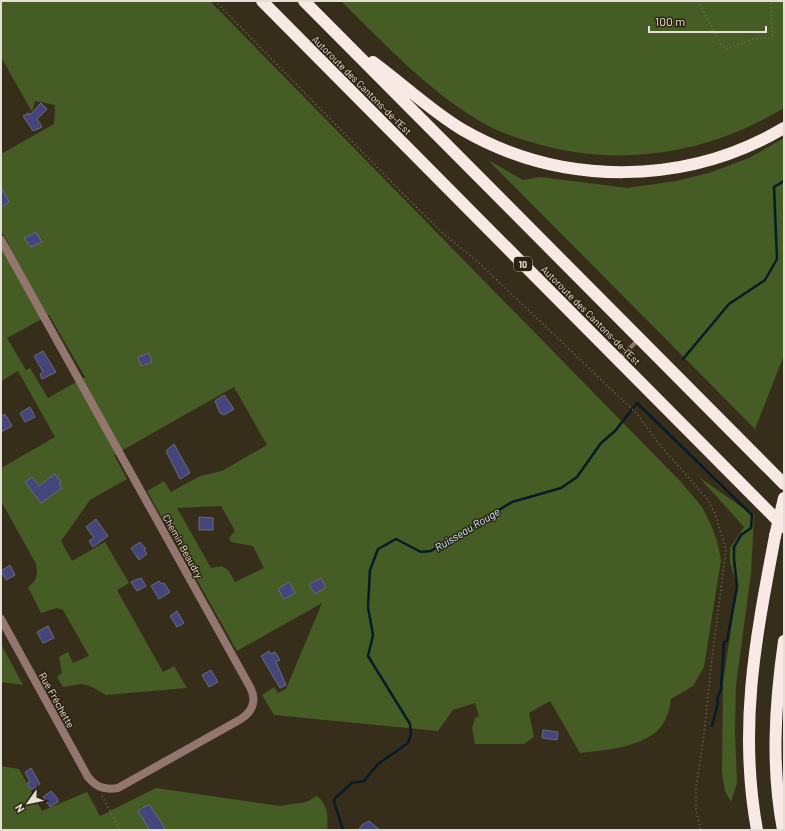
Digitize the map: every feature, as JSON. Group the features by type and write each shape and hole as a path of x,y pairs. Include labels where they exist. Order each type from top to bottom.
{"highway":[{"name":"Autoroute des Cantons-de-l'Est","path":"262,1 784,526"},
{"name":"Autoroute des Cantons-de-l'Est","path":"304,1 784,484"},
{"path":"340,37 436,112 462,129 489,143 516,154 566,168 596,172 623,173 679,168 739,150 784,128"},
{"path":"757,830 749,764 749,698 758,626 775,536 784,498"},
{"path":"783,830 776,778 775,740 777,697 784,641"}],"street":[{"name":"Chemin Beaudry","path":"1,240 253,692 253,705 241,719 118,788 109,790 98,787"},
{"name":"Rue Fréchette","path":"1,619 88,777 98,787"}],"lane":[{"path":"618,360 639,339"}],"path":[{"path":"215,1 413,204 446,236 477,261 637,414 659,444 708,500 719,522 725,546 725,557 712,651 704,735 695,794 696,810 701,830"},
{"path":"698,1 721,44 726,49 745,41 769,38 772,36 772,1"},
{"path":"98,787 120,830"}],"green space":[{"path":"1,1 210,1 680,481 702,507 717,541 721,560 704,667 693,686 671,699 667,716 660,728 652,735 629,745 580,753 550,701 529,713 534,737 524,744 475,744 472,728 475,718 479,716 475,703 453,710 438,731 274,715 262,695 274,687 278,693 286,689 322,603 237,651 147,491 164,481 171,492 200,476 222,471 267,445 234,387 114,455 127,479 90,500 61,541 72,561 105,542 129,583 117,590 163,672 174,666 187,688 106,695 90,686 81,684 63,687 57,677 62,673 59,657 68,652 73,663 89,656 63,610 57,608 41,613 28,587 36,577 36,564 1,501 1,468 55,437 18,371 1,381 1,249 9,244 1,231 1,154 54,124 55,105 35,101 32,112 1,57","holes":["49,315 85,377 48,398 30,368 26,370 7,338","221,506 235,531 229,538 231,542 253,546 264,568 235,582 228,570 222,566 211,568 177,508"]},
{"path":"341,1 784,1 784,108 755,124 724,137 693,146 661,152 629,155 596,155 563,150 517,138 504,133 484,124 459,108 406,65"},
{"path":"784,138 784,355 755,429 488,160 523,180 541,177 627,188 676,181 709,173 749,158"},
{"path":"699,477 754,516 751,573 736,685 735,730 737,783 731,802 725,791 722,773 723,683 737,588 730,562 730,548 744,527"},
{"path":"1,644 23,685 1,682"},
{"path":"1,766 19,769 42,811 87,792 100,816 156,788 280,806 306,802 317,796 326,807 327,830 1,830"}],"building":[{"path":"41,103 47,109 37,119 42,127 33,131 23,116 29,113 30,115"},
{"path":"1,187 9,202 1,207"},
{"path":"36,232 42,242 31,247 24,238"},
{"path":"43,351 56,372 42,379 40,374 43,372 34,356"},
{"path":"149,353 152,362 141,366 138,357"},
{"path":"224,395 234,409 224,415 220,413 215,401"},
{"path":"30,407 35,417 25,422 20,413"},
{"path":"5,414 12,426 1,432 1,416"},
{"path":"174,444 190,473 180,479 166,451"},
{"path":"55,474 61,482 59,483 62,488 41,503 25,482 32,477 39,486"},
{"path":"199,517 213,518 213,530 199,530"},
{"path":"96,519 108,536 93,547 89,541 94,538 86,527"},
{"path":"140,542 146,549 144,550 147,554 139,560 131,548"},
{"path":"10,565 15,575 6,580 1,571"},
{"path":"141,578 146,586 137,591 131,582"},
{"path":"321,578 326,587 315,594 309,584"},
{"path":"159,581 162,584 164,583 170,592 159,599 151,586"},
{"path":"289,582 295,593 284,599 278,589"},
{"path":"177,611 184,623 177,627 170,616"},
{"path":"48,626 54,638 43,643 37,632"},
{"path":"269,651 271,654 275,652 280,660 276,662 286,685 280,688 261,656"},
{"path":"211,670 218,682 209,687 202,675"},
{"path":"543,730 558,732 557,740 542,738"},
{"path":"31,768 40,784 31,790 27,783 30,782 25,772"},
{"path":"51,791 58,799 58,802 50,807 43,797"},
{"path":"149,804 166,830 150,830 138,811"},
{"path":"369,821 380,830 358,830 363,824"}],"waterway":[{"name":"Ruisseau Rouge","path":"683,359 729,304 765,280 777,259 774,187 784,181"},
{"name":"Ruisseau Rouge","path":"343,830 334,802 335,798 352,783 364,781 378,764 408,743 411,734 410,724 368,656 373,635 368,607 370,570 378,549 396,539 421,552 431,551 512,502 561,488 577,477 601,443 615,431 637,403 752,515 751,528 741,535 734,547 737,587 727,641 724,642 721,689 717,700 718,703 712,726"}]}
